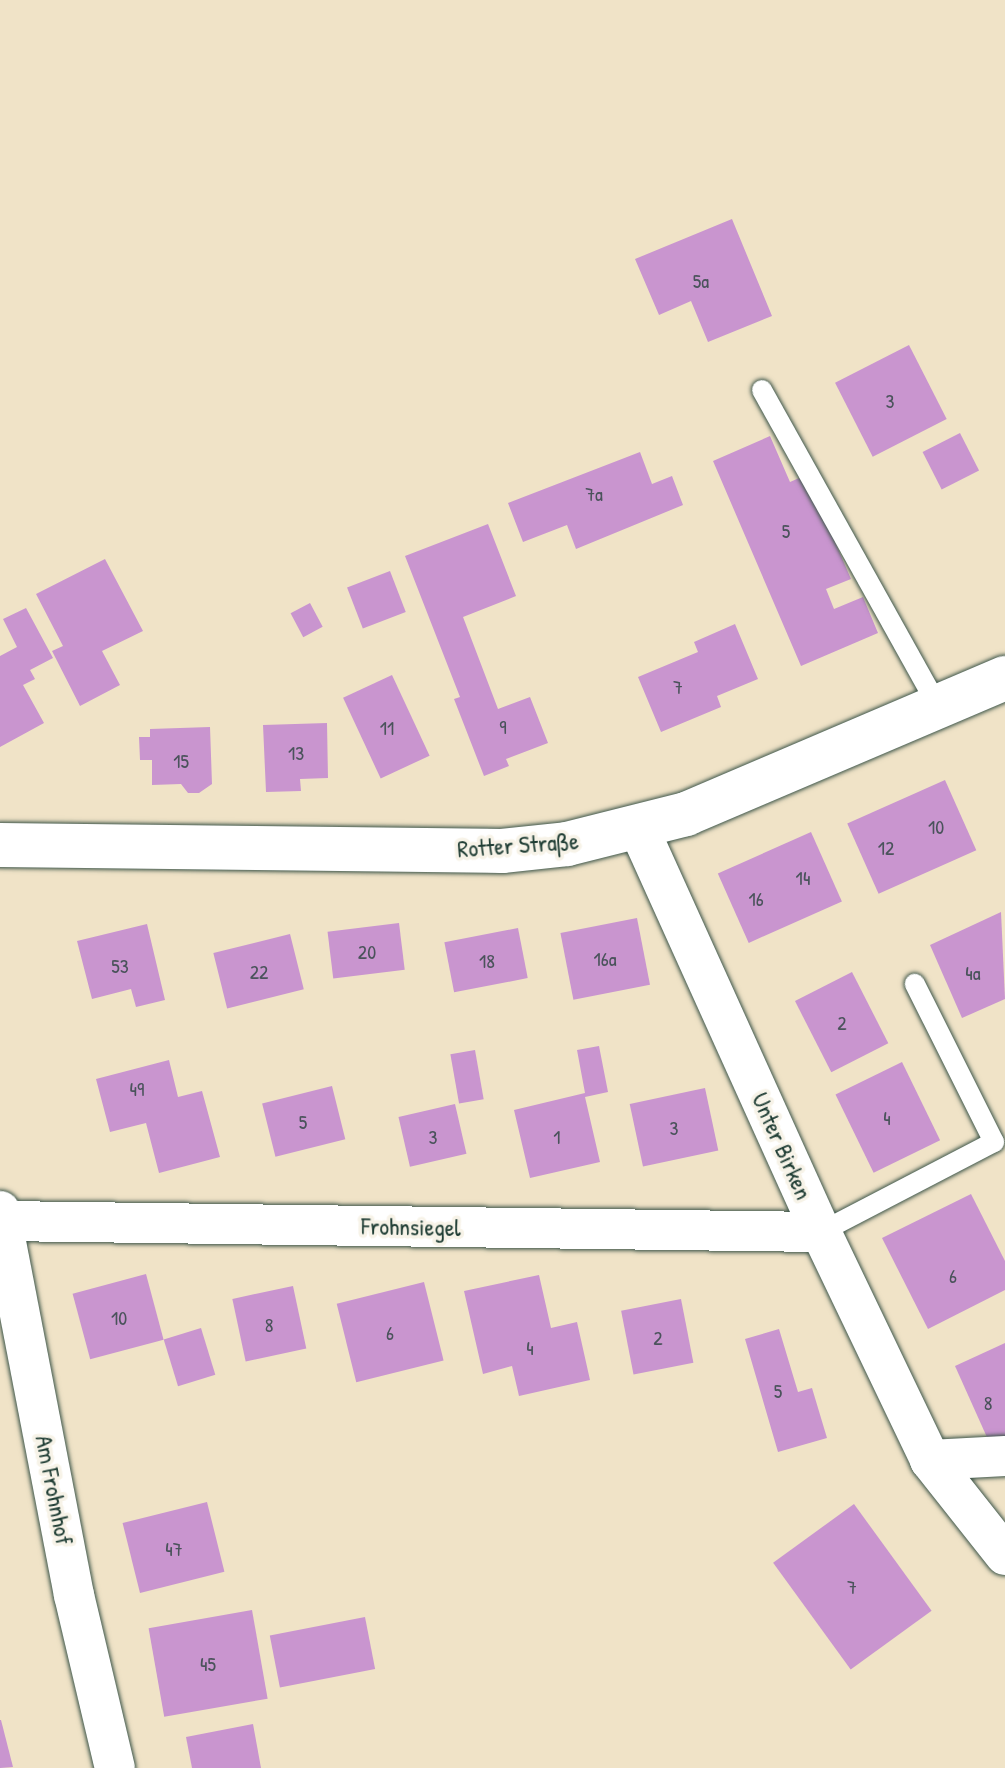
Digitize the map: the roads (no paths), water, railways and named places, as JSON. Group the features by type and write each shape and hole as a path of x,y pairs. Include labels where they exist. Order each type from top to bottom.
{"street":[{"name":"Rotter Straße","path":"0,845 502,851 639,829 686,814 1005,678"},
{"name":"Unter Birken","path":"639,829 821,1232 930,1460 1005,1555"},
{"name":"Frohnsiegel","path":"1,1216 821,1232"},
{"name":"Am Frohnhof","path":"1,1216 74,1595 115,1768"},
{"path":"930,1460 1005,1456"}],"lane":[{"path":"762,390 937,705"},
{"path":"821,1232 994,1142 915,984"}]}
